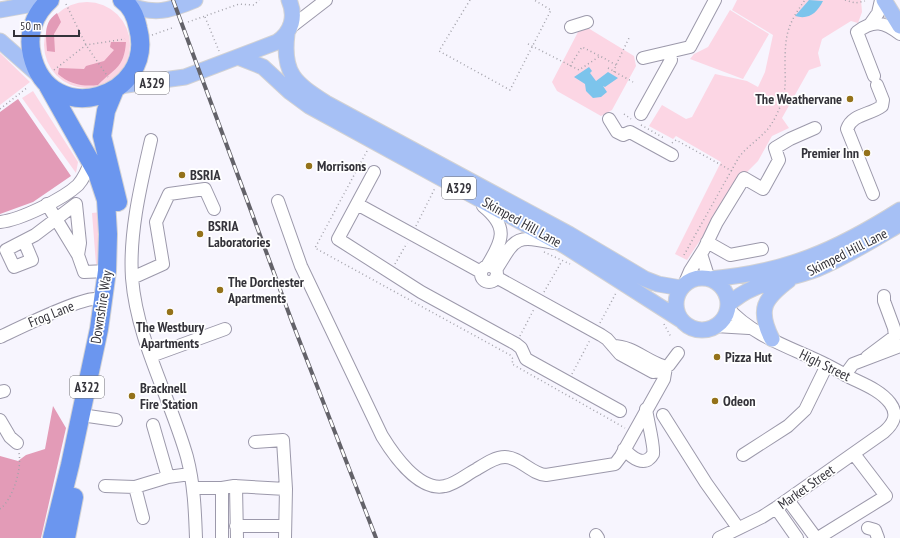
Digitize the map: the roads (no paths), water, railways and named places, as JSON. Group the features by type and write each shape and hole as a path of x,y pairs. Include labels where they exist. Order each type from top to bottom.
{"highway":[{"name":"Downshire Way","path":"55,2 39,13 31,34 32,54 42,81 91,160 106,200 107,271 104,302 87,416"},
{"path":"42,81 69,96 86,99 99,97 135,66 140,50 139,30 126,2"},
{"name":"Downshire Way","path":"56,538 112,323 118,273 118,205 102,136 106,111 114,85"}],"main road":[{"path":"126,2 144,10 158,12 195,0"},
{"name":"A329","path":"114,85 185,77 277,42 289,31 292,14 289,0"},
{"path":"882,0 900,26"},
{"path":"0,10 55,2"},
{"name":"Skimped Hill Lane","path":"289,31 286,64 291,74 303,87 326,103 569,234 645,279 658,284 683,287"},
{"path":"0,40 42,81"},
{"name":"Skimped Hill Lane","path":"238,57 263,67 290,92 309,106 565,246 681,320"},
{"name":"Skimped Hill Lane","path":"709,279 756,274 800,262 850,240 900,210"},
{"name":"Skimped Hill Lane","path":"728,306 742,293 753,287 791,278 834,262 900,224"},
{"path":"772,339 764,318 765,306 773,293 791,278"},
{"path":"697,279 709,279 715,282 723,290 728,306 723,319 715,326 698,330 681,320 677,312 676,302 683,287 697,279"}],"street":[{"path":"289,31 326,0"},
{"path":"643,58 690,47 715,0"},
{"path":"873,194 848,129 850,123 854,119 882,106 883,100 857,32 871,23 878,13 882,0"},
{"path":"571,27 586,22"},
{"path":"871,23 889,26 900,34"},
{"path":"641,114 671,60 670,52"},
{"path":"609,119 617,132 623,135 630,132 672,155"},
{"path":"683,287 690,271 701,254 717,222 744,178 763,189 779,160 775,148 790,139 815,128"},
{"path":"151,140 137,208 132,250 132,278 140,319 151,356 181,440 194,488 196,538"},
{"path":"0,222 26,215 77,186 88,170 91,160"},
{"path":"374,172 338,239 420,292 516,344 522,348 526,359 620,411"},
{"path":"77,186 93,187 98,190 106,200"},
{"path":"132,278 163,264 156,222 169,194 205,189 214,209"},
{"path":"462,189 492,214 500,224 501,240 490,271"},
{"path":"278,201 301,266 372,416 396,458 419,479 433,486 445,486 494,460 505,457 514,460 537,474 551,475 609,466 619,460 664,379 666,367 672,362 678,353"},
{"path":"47,204 50,211 57,218 78,255 84,272 107,271"},
{"path":"24,241 35,235 76,204 80,243 78,255"},
{"path":"357,204 490,271 595,332 613,346 624,346 655,364 666,367"},
{"path":"490,271 512,244 518,240 530,238 565,246"},
{"path":"707,242 730,255 762,249"},
{"path":"701,254 709,279"},
{"path":"867,357 895,336 894,328 884,301 884,296 888,299 900,324"},
{"name":"Frog Lane","path":"0,337 29,323 83,302 94,299 104,302"},
{"name":"High Street","path":"728,306 749,328 827,365 882,396 890,402 897,413 893,427"},
{"name":"High Street","path":"715,326 749,328"},
{"path":"151,356 225,329"},
{"path":"845,375 853,364 867,357 900,346"},
{"path":"743,455 788,426 805,410 827,365"},
{"path":"624,449 632,457 640,461 647,460 653,454 654,447 649,433 646,409"},
{"path":"663,415 738,532"},
{"path":"87,416 116,420"},
{"path":"0,420 10,437 17,443"},
{"path":"153,425 168,477"},
{"name":"Market Street","path":"719,538 762,517 893,427"},
{"path":"236,486 237,532 285,532 286,489 283,440 255,442"},
{"path":"788,500 817,538 886,496 854,454"},
{"path":"105,486 135,487 168,477 190,474"},
{"path":"194,488 222,488 236,486 286,489"},
{"path":"135,487 143,518"},
{"path":"222,488 222,538"},
{"path":"776,508 797,538"},
{"path":"868,528 875,530 878,538"}],"water":[{"path":"809,0 823,1 818,9 812,14 804,17 795,16"},
{"path":"589,67 592,71 590,73 596,81 608,72 618,78 605,87 603,86 607,92 601,97 593,98 586,91 585,84 574,77"}],"railway":[{"path":"173,0 291,319 376,538"}],"place":[{"name":"The Weathervane","path":"850,99"},
{"name":"Premier Inn","path":"867,153"},
{"name":"Morrisons","path":"309,166"},
{"name":"BSRIA","path":"182,175"},
{"name":"BSRIA Laboratories","path":"200,234"},
{"name":"The Dorchester Apartments","path":"220,290"},
{"name":"The Westbury Apartments","path":"170,312"},
{"name":"Pizza Hut","path":"717,357"},
{"name":"Bracknell Fire Station","path":"132,396"},
{"name":"Odeon","path":"715,401"}]}
